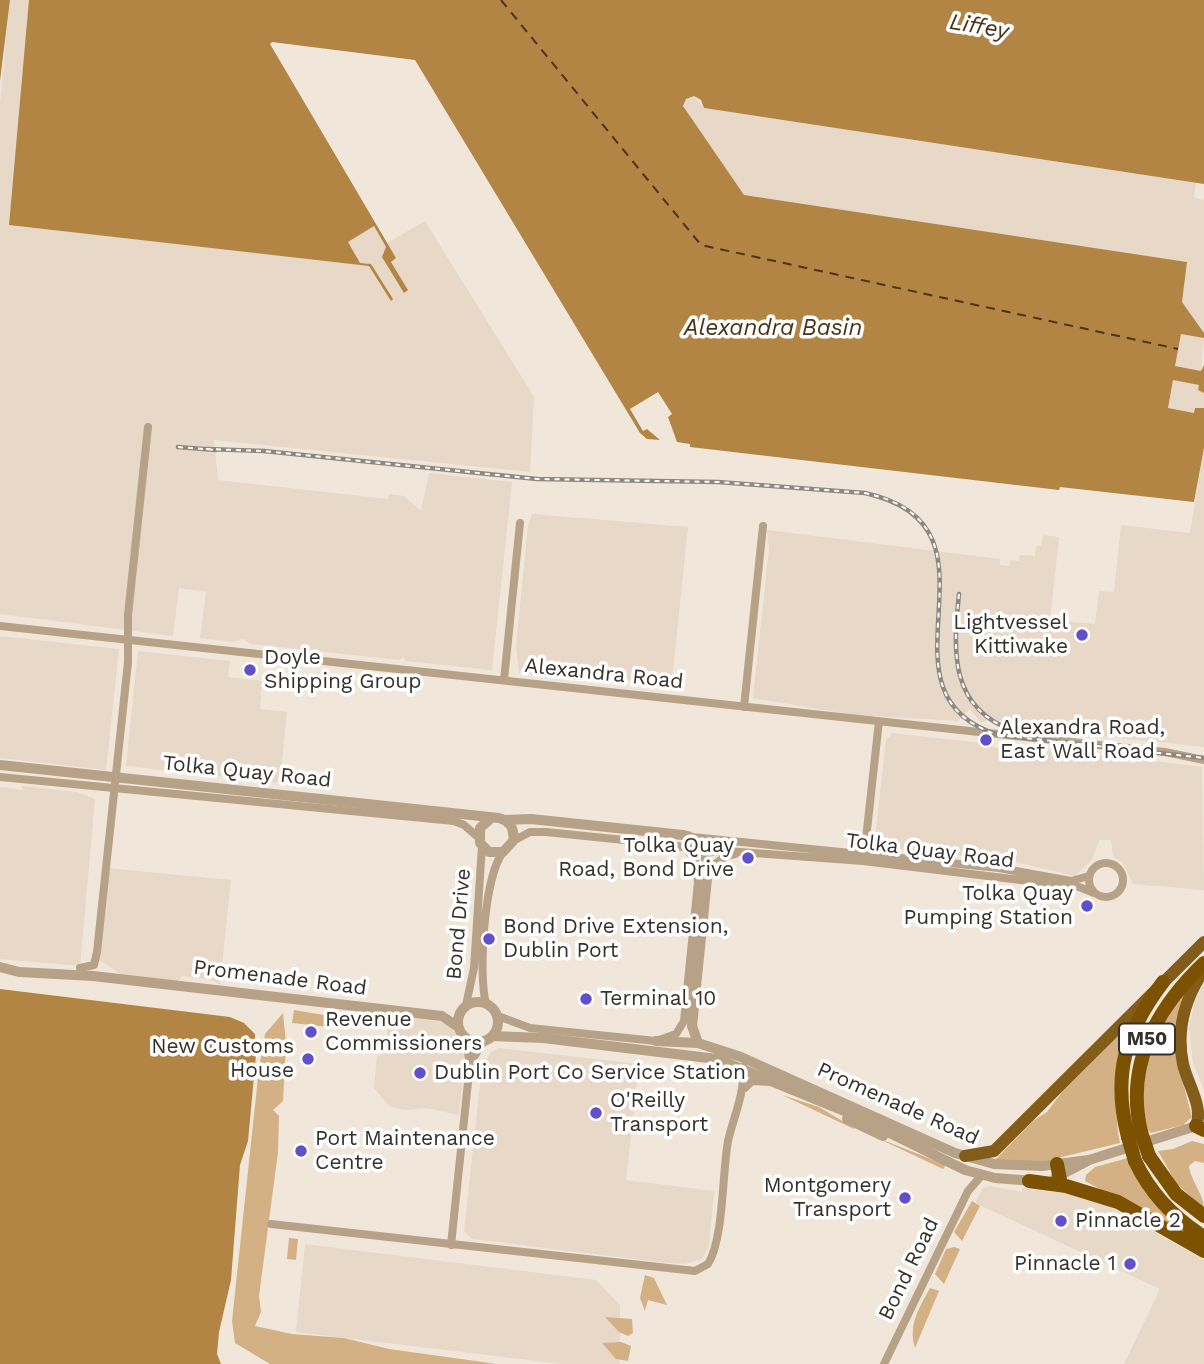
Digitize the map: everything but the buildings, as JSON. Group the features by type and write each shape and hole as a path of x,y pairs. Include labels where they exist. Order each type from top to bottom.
{"highway":[{"path":"965,1156 994,1151 1204,942"},
{"name":"M50","path":"1134,1135 1137,1081 1146,1041 1175,994 1204,963"},
{"path":"1200,1128 1199,1108 1183,1064 1181,1028 1188,1001 1204,970"},
{"name":"M50","path":"1163,982 1131,1031 1124,1055 1121,1103 1157,1197 1176,1217 1204,1237"},
{"name":"M50","path":"1142,1159 1176,1194 1204,1216"},
{"path":"1029,1181 1059,1175 1118,1202 1204,1251"}],"street":[{"path":"80,968 93,965 97,952 148,427"},
{"path":"504,680 520,523"},
{"path":"744,707 763,526"},
{"name":"Alexandra Road","path":"0,626 1165,752 1204,760"},
{"path":"864,857 879,721"},
{"name":"Tolka Quay Road","path":"0,765 490,819"},
{"name":"Tolka Quay Road","path":"0,777 454,821 464,825 480,842"},
{"path":"490,819 504,820 512,827 513,841 503,852 489,852 480,842 480,828 490,819"},
{"name":"Tolka Quay Road","path":"504,820 531,819 761,844 1079,887 1094,893"},
{"name":"Tolka Quay Road","path":"513,841 537,831 673,845 706,852 864,857 999,867 1071,881 1089,876"},
{"path":"692,837 706,852 708,869 692,1026 698,1043"},
{"name":"Bond Drive","path":"466,1005 474,968 480,842"},
{"path":"760,854 761,844"},
{"path":"488,1039 473,1042 465,1037 458,1027 458,1016 466,1005 478,1002 486,1004 498,1016 530,1028 656,1041 676,1034 684,1021 698,881 695,859 687,850"},
{"name":"Bond Drive","path":"486,1004 481,980 490,878 503,852"},
{"path":"708,869 726,856 741,853"},
{"path":"1104,863 1116,866 1123,874 1123,886 1114,895 1103,897 1094,893 1089,876 1093,869 1104,863"},
{"name":"Promenade Road","path":"0,967 19,972 93,976 442,1016 458,1027"},
{"path":"470,1063 488,1039 498,1016"},
{"name":"Promenade Road","path":"488,1039 509,1034 681,1053 743,1067 847,1112 965,1170 1029,1181"},
{"path":"451,1245 470,1063 465,1037"},
{"name":"Promenade Road","path":"656,1041 698,1043 770,1068 965,1156 1059,1175 1089,1160 1200,1128"},
{"path":"271,1224 678,1271 700,1269 708,1264 715,1247 729,1141 745,1088 743,1067"},
{"path":"745,1088 752,1081 776,1082"},
{"path":"965,1170 968,1191"},
{"name":"Bond Road","path":"884,1364 968,1191 982,1175"}],"shaded area":[{"path":"10,0 29,0 30,7 9,225 370,266 371,264 360,263 348,242 374,226 386,247 382,257 408,290 391,262 396,258 387,243 425,221 534,397 530,472 214,440 218,480 388,499 389,494 404,496 421,511 429,473 512,482 492,670 405,661 404,657 399,660 251,644 243,639 232,642 200,638 206,592 179,588 173,636 0,614 0,103"},
{"path":"694,96 704,108 1196,183 1194,198 1204,200 1204,333 1182,302 1187,262 744,195 684,111 684,100"},
{"path":"1181,333 1204,338 1201,371 1175,366"},
{"path":"1173,380 1199,385 1198,390 1204,393 1204,408 1195,408 1194,413 1168,408"},
{"path":"1204,448 1204,747 1024,728 999,721 996,725 988,720 981,723 970,709 958,721 854,715 753,698 769,549 767,530 1000,559 1000,565 1009,566 1011,560 1019,561 1020,555 1035,556 1036,546 1041,546 1043,535 1059,537 1050,620 1095,624 1099,591 1114,592 1121,525 1190,533"},
{"path":"532,514 688,527 671,689 631,685 631,681 626,680 622,680 621,684 519,673 516,646 528,526"},
{"path":"0,636 119,649 106,770 0,758"},
{"path":"138,651 230,661 228,677 262,681 260,709 287,712 280,783 126,766"},
{"path":"893,733 990,744 994,748 1008,750 1012,746 1109,756 1113,761 1134,763 1138,759 1202,767 1204,890 1133,884 1123,863 1113,856 1111,840 1099,840 1092,860 1075,876 1011,861 880,847 875,839 886,740"},
{"path":"22,786 77,792 95,799 80,966 0,959 0,787 22,790"},
{"path":"106,868 231,880 220,985 212,980 182,976 177,982 122,975 98,959"},
{"path":"1204,983 1204,1090 1193,1063 1189,1028 1195,1000"},
{"path":"1185,987 1182,1079 1192,1117 1183,1125 1151,1133 1146,1129 1144,1106 1145,1059 1155,1031"},
{"path":"294,1010 330,1016 329,1027 292,1023"},
{"path":"283,1013 286,1043 283,1101 273,1110 279,1116 278,1152 259,1296 261,1312 255,1326 292,1334 344,1338 389,1349 497,1364 270,1364 235,1343 232,1321 259,1068 265,1034"},
{"name":"Dublin Port Co Service Station","path":"389,1015 438,1021 449,1026 458,1036 466,1053 459,1115 426,1108 404,1110 389,1106 374,1088 377,1057 385,1051"},
{"path":"1129,1025 1117,1098 1120,1143 1041,1162 995,1160 1033,1121 1047,1112 1062,1092"},
{"path":"499,1048 639,1064 626,1180 714,1191 709,1245 702,1259 685,1264 667,1263 472,1239 464,1231 482,1066 491,1052"},
{"path":"782,1095 819,1107 854,1129"},
{"path":"873,1136 946,1165 943,1169"},
{"path":"1192,1141 1204,1144 1204,1163 1195,1161 1189,1166 1204,1209 1176,1183 1158,1151 1173,1149"},
{"path":"1128,1158 1180,1228 1175,1230 1085,1181 1086,1175 1095,1167"},
{"path":"989,1186 1022,1192 1022,1188 1079,1195 1108,1206 1204,1260 1204,1364 1124,1364 1160,1289 975,1203 983,1188"},
{"path":"972,1201 980,1206 962,1241 954,1232"},
{"path":"289,1238 298,1239 296,1260 287,1259"},
{"path":"305,1244 596,1280 620,1305 620,1364 562,1364 296,1332"},
{"path":"946,1249 960,1249 944,1284 935,1274"},
{"path":"645,1275 654,1278 667,1305 648,1300 645,1311 640,1298"},
{"path":"930,1288 939,1291 915,1348 914,1324"},
{"path":"605,1317 632,1319 633,1333 628,1336 619,1332"},
{"path":"621,1342 631,1346 628,1361 616,1359 602,1343"}],"water":[{"path":"0,0 10,0 0,81"},
{"path":"29,0 1204,0 1204,184 704,108 701,100 694,96 686,99 683,106 744,195 1187,262 1182,302 1204,333 1204,338 1181,334 1175,366 1201,371 1204,365 1204,393 1198,390 1199,385 1173,380 1168,408 1194,413 1195,408 1204,408 1204,448 1194,502 1060,487 1059,490 690,447 690,444 677,442 668,417 672,414 658,392 630,409 643,431 647,429 660,440 647,439 640,433 415,60 272,42 270,44 396,258 391,262 408,290 404,293 382,257 386,247 374,226 348,242 360,263 371,264 393,299 391,301 369,266 9,225"},
{"path":"0,989 230,1017 244,1023 255,1034 256,1055 248,1141 240,1165 231,1280 219,1332 217,1354 221,1364 0,1364"}],"ferry route":[{"path":"501,0 701,245 1178,349"}],"railway":[{"path":"178,447 216,450"},
{"path":"206,449 264,451 537,479 718,482 865,493 910,511 932,539 939,573 937,649 942,684 960,714 999,735 1204,758"},
{"path":"959,594 957,656 966,693 977,708 993,721 1014,731"}],"place":[{"name":"Lightvessel Kittiwake","path":"1082,635"},
{"name":"Doyle Shipping Group","path":"250,670"},
{"name":"Alexandra Road, East Wall Road","path":"986,740"},
{"name":"Tolka Quay Road, Bond Drive","path":"748,858"},
{"name":"Tolka Quay Pumping Station","path":"1087,906"},
{"name":"Bond Drive Extension, Dublin Port","path":"489,939"},
{"name":"Terminal 10","path":"586,999"},
{"name":"Revenue Commissioners","path":"311,1032"},
{"name":"New Customs House","path":"308,1059"},
{"name":"Dublin Port Co Service Station","path":"420,1073"},
{"name":"O'Reilly Transport","path":"596,1113"},
{"name":"Port Maintenance Centre","path":"301,1151"},
{"name":"Montgomery Transport","path":"905,1198"},
{"name":"Pinnacle 2","path":"1061,1221"},
{"name":"Pinnacle 1","path":"1130,1264"}],"water label":[{"name":"Liffey","path":"979,27"},
{"name":"Alexandra Basin","path":"773,328"}]}
